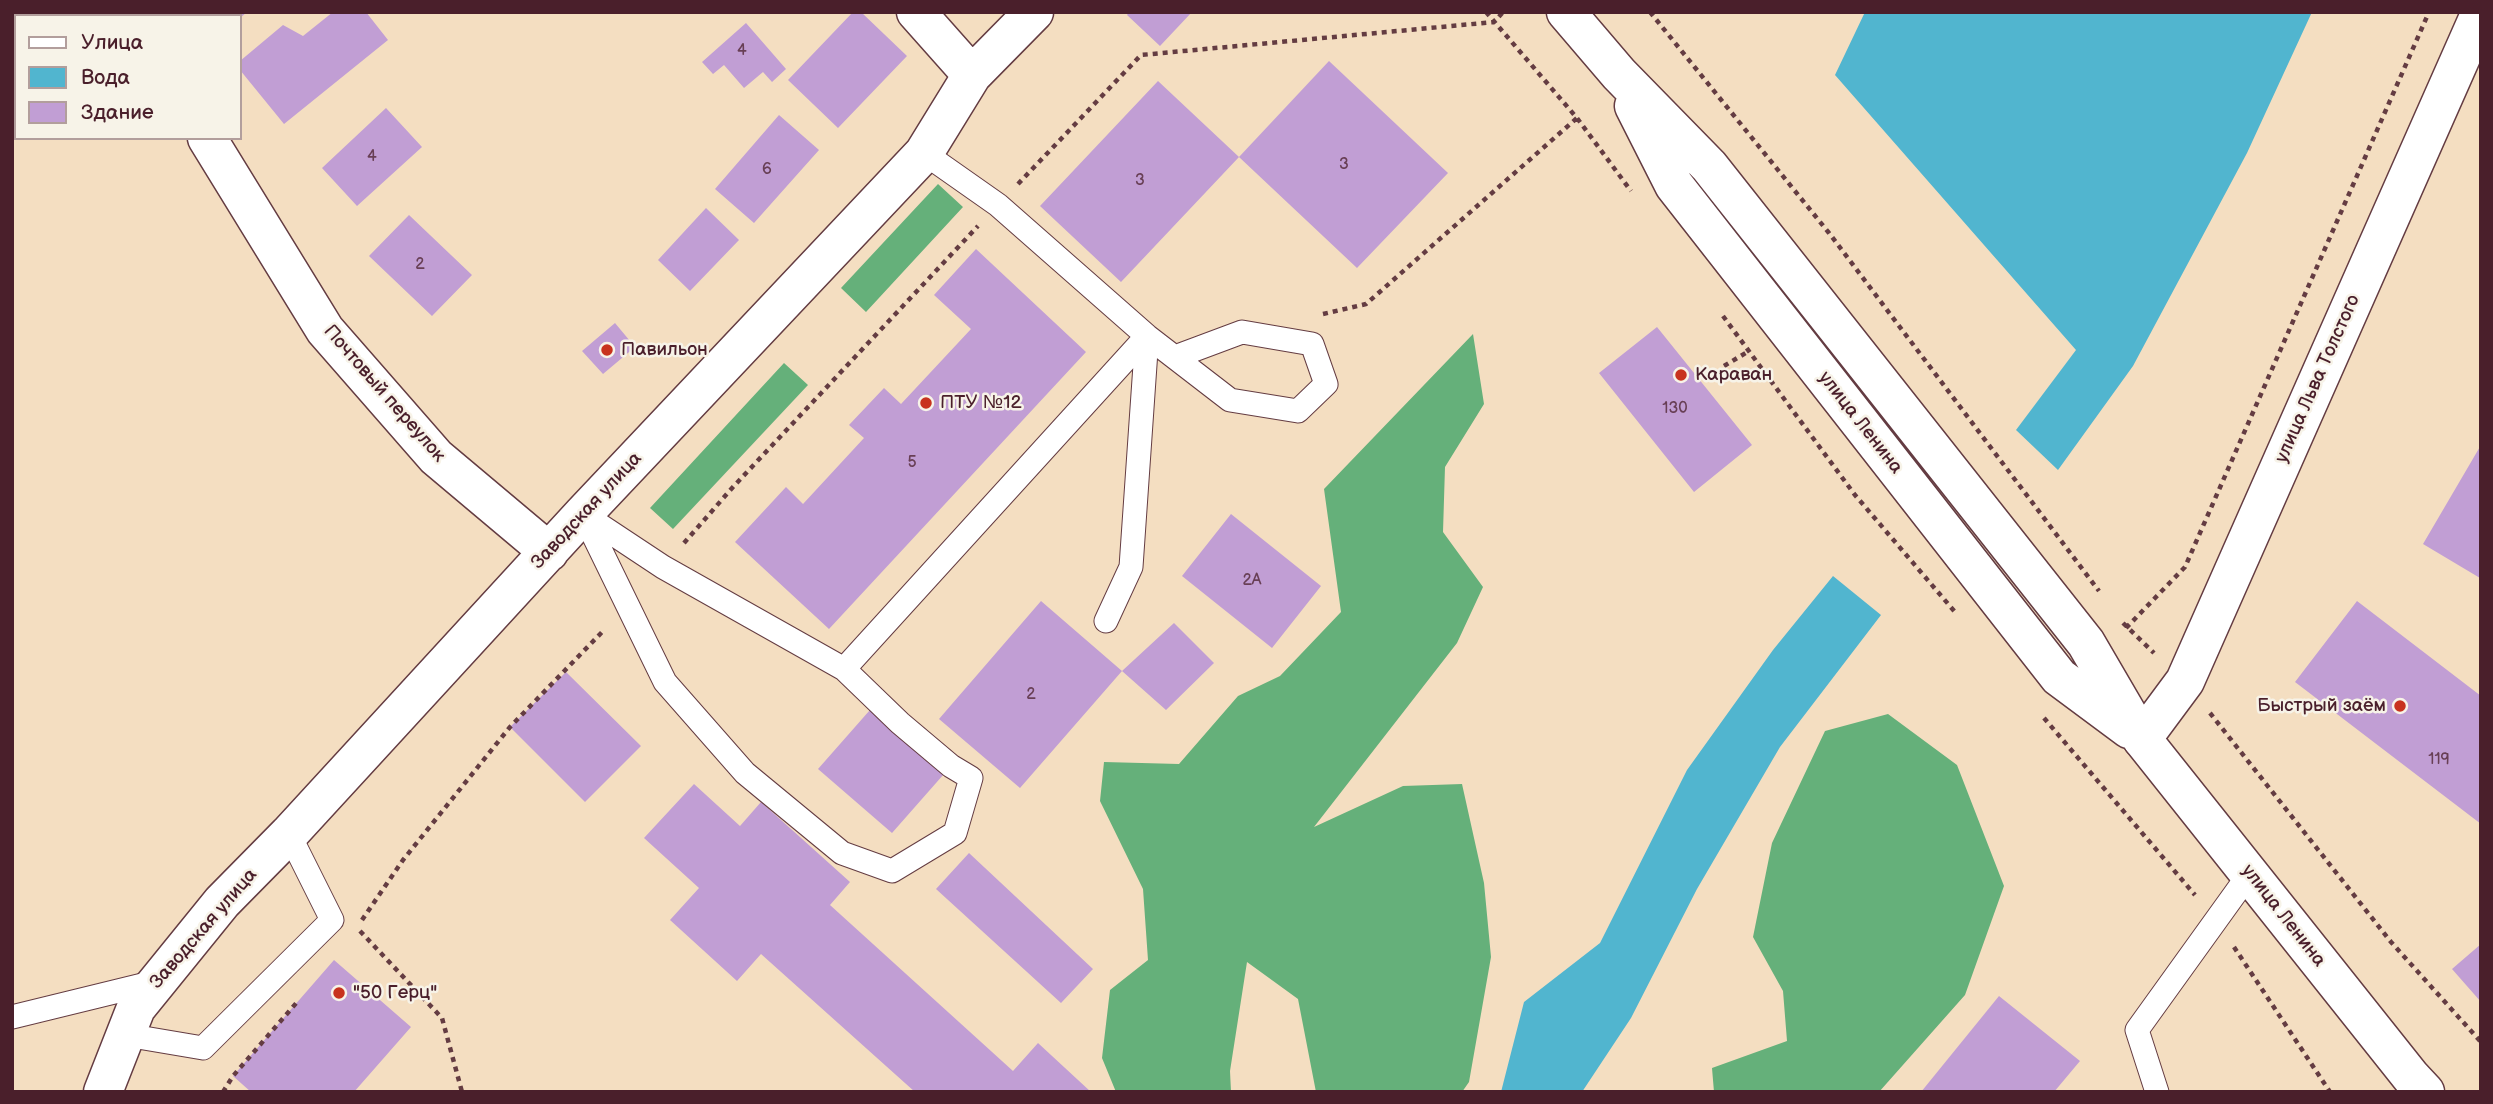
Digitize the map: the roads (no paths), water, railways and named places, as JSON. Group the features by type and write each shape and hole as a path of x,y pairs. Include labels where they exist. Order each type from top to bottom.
{"street":[{"path":"916,12 972,75"},
{"name":"Заводская улица","path":"103,1092 140,1008 222,902 289,834 583,514 924,153 972,75 1034,12"},
{"name":"улица Ленина","path":"1566,12 1619,74 1709,166 2086,643 2142,739 2425,1092"},
{"name":"улица Льва Толстого","path":"2142,739 2185,681 2481,12"},
{"name":"Почтовый переулок","path":"208,140 325,330 436,457 549,552"}],"lane":[{"path":"924,153 998,205 1147,337 1230,400 1298,411 1326,384 1312,344 1242,332 1175,357"},
{"path":"1106,621 1131,568 1147,337"},
{"path":"844,669 1147,337"},
{"path":"583,514 663,567 844,669 900,723 951,766 971,778 955,832 892,872 842,853 745,773 665,682 583,514"},
{"path":"12,1017 140,1008 203,1048 332,920 289,834"},
{"path":"2157,1092 2137,1030 2250,873"}],"water":[{"path":"1865,12 2312,12 2247,153 2133,366 2058,470 2016,430 2076,350 1835,75"},
{"path":"1833,576 1881,615 1780,747 1697,889 1631,1018 1582,1092 1501,1092 1524,1002 1600,943 1687,770 1773,650"}],"place":[{"name":"Павильон","path":"607,350"},
{"name":"Караван","path":"1681,375"},
{"name":"ПТУ №12","path":"926,403"},
{"name":"Быстрый заём","path":"2400,706"},
{"name":"\"50 Герц\"","path":"339,993"}]}
